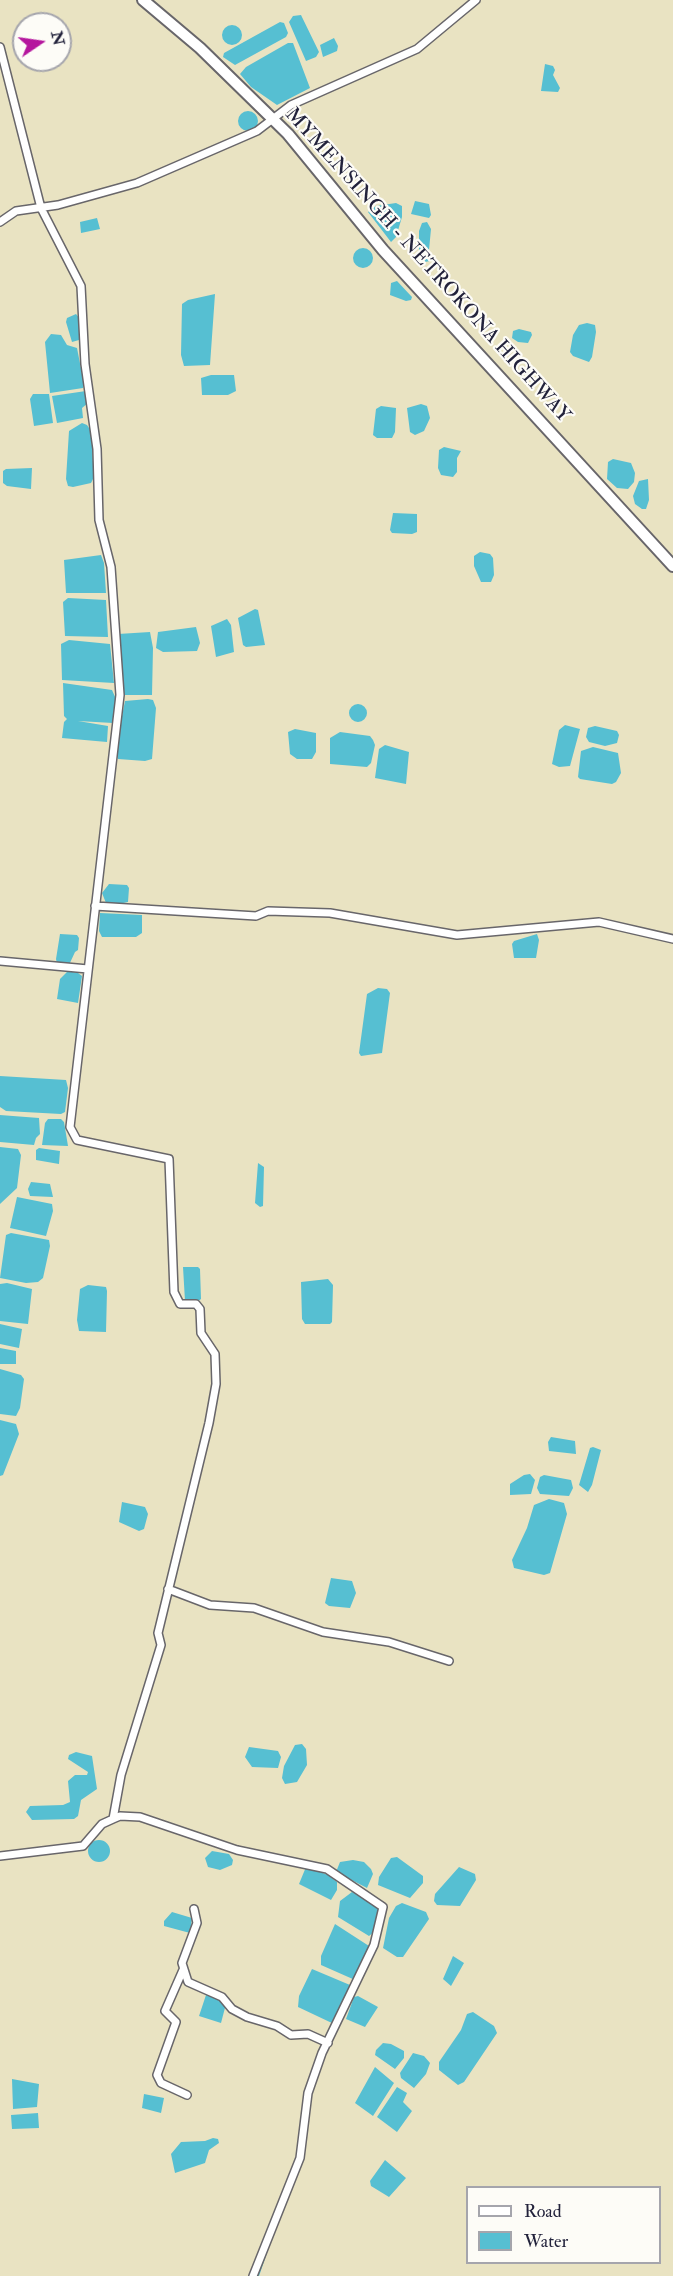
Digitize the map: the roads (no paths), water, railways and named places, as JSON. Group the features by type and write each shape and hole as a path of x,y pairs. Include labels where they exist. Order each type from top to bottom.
{"main road":[{"name":"MYMENSINGH - NETROKONA HIGHWAY","path":"143,0 200,48 273,119 383,250 673,566"}],"street":[{"path":"0,222 16,211 41,208 137,183 257,131 291,105 417,49 476,0"},
{"path":"0,47 41,208 81,286 85,364 97,449 99,520 111,567 120,696 70,1127 77,1140 169,1159 174,1292 180,1304 199,1306 201,1333 215,1354 216,1384 209,1423 158,1633 161,1645 121,1775 113,1819"},
{"path":"95,906 256,916 268,911 330,913 457,935 599,922 673,939"},
{"path":"0,961 88,969"},
{"path":"168,1589 210,1605 261,1610 323,1632 389,1642 449,1661"},
{"path":"0,1856 83,1846 102,1824 120,1816 140,1817 237,1850 303,1862 327,1869 380,1903 382,1913 374,1945 328,2043 308,2093 300,2158 253,2276"},
{"path":"194,1909 197,1923 183,1960 183,1970 188,1982 222,1997 232,2009 247,2017 276,2026 291,2035 308,2034 328,2043"},
{"path":"183,1970 165,2011 176,2022 157,2075 161,2083 187,2095"}],"water":[{"path":"301,15 319,52 316,57 306,61 289,22 293,16"},
{"path":"280,22 284,23 288,33 286,37 235,65 223,57 224,53"},
{"path":"232,25 239,28 242,35 239,42 232,45 225,42 222,35 225,28"},
{"path":"334,38 338,46 337,51 323,57 320,45"},
{"path":"288,43 293,43 310,88 277,105 251,87 240,74 246,67"},
{"path":"545,64 553,66 555,70 553,75 560,88 558,92 541,91"},
{"path":"248,111 255,114 258,121 255,128 248,131 241,128 238,121 241,114"},
{"path":"415,201 429,204 431,215 429,218 411,214"},
{"path":"396,203 402,206 402,217 396,237 391,242 368,212 376,206"},
{"path":"97,218 100,229 81,233 80,222"},
{"path":"427,222 431,229 429,250 432,256 430,261 425,262 419,259 419,231 422,223"},
{"path":"363,248 370,251 373,258 370,265 363,268 356,265 353,258 356,251"},
{"path":"397,281 412,297 411,300 406,301 390,295 391,283"},
{"path":"215,294 210,365 184,366 181,355 182,304 188,300"},
{"path":"76,314 80,319 81,336 79,340 72,342 66,322 67,318"},
{"path":"587,323 595,325 596,332 589,362 573,356 570,352 573,335 579,325"},
{"path":"519,329 531,332 528,343 518,342 512,338 513,331"},
{"path":"51,334 61,335 67,345 77,348 83,388 50,393 45,342"},
{"path":"211,375 234,375 236,391 228,395 202,395 201,378"},
{"path":"86,391 88,403 82,408 83,418 57,423 52,396"},
{"path":"33,394 49,394 53,423 34,426 30,399"},
{"path":"421,404 427,406 430,418 424,431 415,435 410,432 407,408"},
{"path":"381,406 396,408 395,432 392,438 377,438 373,435 376,409"},
{"path":"82,423 87,425 91,431 94,477 91,483 73,487 68,486 66,479 69,431"},
{"path":"444,447 461,451 457,458 457,472 453,477 441,475 438,468 439,450"},
{"path":"613,459 631,463 635,473 634,482 628,489 617,488 607,479 608,462"},
{"path":"32,468 31,489 7,486 3,483 3,471 6,469"},
{"path":"648,479 649,500 646,509 642,509 635,504 633,496 639,481"},
{"path":"393,513 417,514 417,532 392,533 390,530"},
{"path":"480,552 490,554 493,558 494,575 491,582 481,582 474,566 474,556"},
{"path":"101,555 104,563 106,593 66,593 64,560"},
{"path":"68,598 106,600 108,637 65,636 63,602"},
{"path":"255,609 258,610 265,645 246,647 243,645 238,618"},
{"path":"227,619 231,625 234,652 216,657 211,626"},
{"path":"196,627 200,643 197,651 163,652 156,648 158,632"},
{"path":"150,632 153,648 152,695 124,695 118,634"},
{"path":"69,640 110,644 114,683 62,680 61,644"},
{"path":"63,683 112,690 116,699 113,723 78,721 108,726 107,742 62,738 64,722 67,719 64,716"},
{"path":"153,700 156,708 152,759 145,761 118,759 115,751 125,701"},
{"path":"358,704 364,707 367,713 364,719 358,722 352,719 349,713 352,707"},
{"path":"565,725 580,729 570,766 559,767 552,764 559,730"},
{"path":"595,726 617,731 619,735 617,743 605,746 589,742 586,737 588,728"},
{"path":"295,729 316,733 316,752 312,759 297,759 290,754 288,732"},
{"path":"340,732 370,736 375,745 371,763 367,767 330,764 330,738"},
{"path":"385,745 409,752 406,784 375,778 379,749"},
{"path":"593,747 618,753 621,773 616,782 612,784 578,777 581,751"},
{"path":"109,884 127,885 129,888 128,902 114,905 106,903 102,893"},
{"path":"100,913 142,915 142,933 136,937 102,937 99,931"},
{"path":"60,934 77,935 79,938 78,950 69,965 57,964"},
{"path":"537,934 539,940 536,958 514,958 512,944 514,941"},
{"path":"68,971 82,976 78,1003 57,999 60,979"},
{"path":"378,988 387,989 390,993 382,1053 361,1056 359,1053 367,994"},
{"path":"0,1076 66,1080 68,1088 65,1112 61,1114 6,1111 0,1107"},
{"path":"0,1115 39,1118 40,1134 34,1145 0,1142"},
{"path":"48,1119 61,1119 64,1122 68,1146 42,1145 45,1123"},
{"path":"0,1147 18,1149 21,1155 17,1188 0,1204"},
{"path":"39,1148 60,1151 59,1164 36,1160 36,1150"},
{"path":"258,1163 264,1167 263,1206 260,1207 255,1203"},
{"path":"31,1182 50,1184 53,1197 30,1196 28,1189"},
{"path":"17,1197 52,1204 53,1211 46,1236 10,1228"},
{"path":"11,1233 49,1240 50,1246 43,1278 38,1282 26,1283 0,1278 6,1235"},
{"path":"183,1267 200,1269 201,1299 197,1302 185,1301"},
{"path":"328,1279 333,1285 332,1322 330,1324 305,1324 302,1319 301,1282"},
{"path":"7,1283 32,1289 28,1324 0,1321 0,1284"},
{"path":"88,1285 106,1287 106,1332 79,1331 77,1320 80,1289"},
{"path":"0,1324 22,1329 19,1348 0,1344"},
{"path":"0,1348 16,1351 16,1364 0,1364"},
{"path":"0,1369 21,1375 24,1379 20,1408 16,1416 0,1414"},
{"path":"0,1420 16,1424 19,1434 3,1475 0,1476"},
{"path":"551,1437 575,1441 576,1454 549,1451 548,1442"},
{"path":"590,1448 601,1450 588,1492 579,1485"},
{"path":"530,1474 535,1480 531,1494 510,1495 510,1484"},
{"path":"544,1475 571,1480 573,1488 569,1496 540,1494 537,1488 540,1477"},
{"path":"549,1499 564,1503 567,1514 550,1573 544,1575 514,1568 512,1560 527,1528 534,1505"},
{"path":"122,1502 145,1507 148,1514 144,1529 139,1531 119,1522"},
{"path":"331,1578 352,1581 356,1593 350,1608 329,1606 325,1603"},
{"path":"302,1744 306,1749 307,1765 297,1782 285,1784 282,1778 284,1766 295,1745"},
{"path":"249,1747 278,1751 281,1757 278,1768 252,1767 245,1757"},
{"path":"76,1752 92,1756 97,1789 81,1800 78,1816 74,1819 32,1820 26,1812 30,1806 63,1805 70,1802 68,1781 75,1775 87,1775 88,1772 68,1759 69,1755"},
{"path":"99,1840 107,1843 110,1851 107,1859 99,1862 91,1859 88,1851 91,1843"},
{"path":"212,1851 229,1854 233,1860 232,1865 220,1870 208,1867 205,1858"},
{"path":"397,1857 423,1876 423,1883 410,1898 378,1885 379,1877 391,1858"},
{"path":"353,1860 364,1862 371,1869 373,1874 367,1888 336,1872 340,1862"},
{"path":"306,1867 328,1875 337,1882 337,1890 331,1900 299,1884"},
{"path":"459,1867 475,1874 476,1880 460,1906 437,1905 434,1901 435,1894"},
{"path":"352,1892 379,1907 375,1931 369,1936 338,1917 340,1901"},
{"path":"402,1903 426,1912 429,1919 403,1957 397,1957 383,1948 389,1918 396,1906"},
{"path":"172,1912 192,1918 190,1933 164,1926 164,1921"},
{"path":"335,1924 369,1946 355,1980 321,1965 321,1956"},
{"path":"453,1956 464,1963 451,1986 443,1979"},
{"path":"312,1969 350,1985 334,2024 298,2007 299,1996"},
{"path":"206,1995 222,2000 226,2004 221,2023 199,2016"},
{"path":"358,1996 378,2007 365,2027 346,2019 354,1997"},
{"path":"473,2012 494,2026 497,2033 464,2082 458,2085 439,2070 439,2062 461,2030 467,2014"},
{"path":"383,2043 391,2044 404,2051 404,2058 395,2069 375,2055 376,2050"},
{"path":"413,2053 424,2056 430,2063 426,2074 414,2088 401,2078 400,2073"},
{"path":"375,2067 394,2083 373,2116 355,2103"},
{"path":"12,2079 39,2084 37,2107 13,2109"},
{"path":"397,2087 407,2093 403,2102 412,2111 397,2132 377,2117"},
{"path":"144,2094 164,2098 161,2113 142,2108"},
{"path":"38,2113 39,2128 12,2129 11,2115"},
{"path":"218,2139 219,2143 209,2150 205,2163 175,2173 171,2154 181,2142 205,2141"},
{"path":"385,2160 406,2178 389,2197 371,2186 370,2181"}],"waterway":[{"path":"284,2206 301,2164"},
{"path":"258,2276 268,2247"}]}
